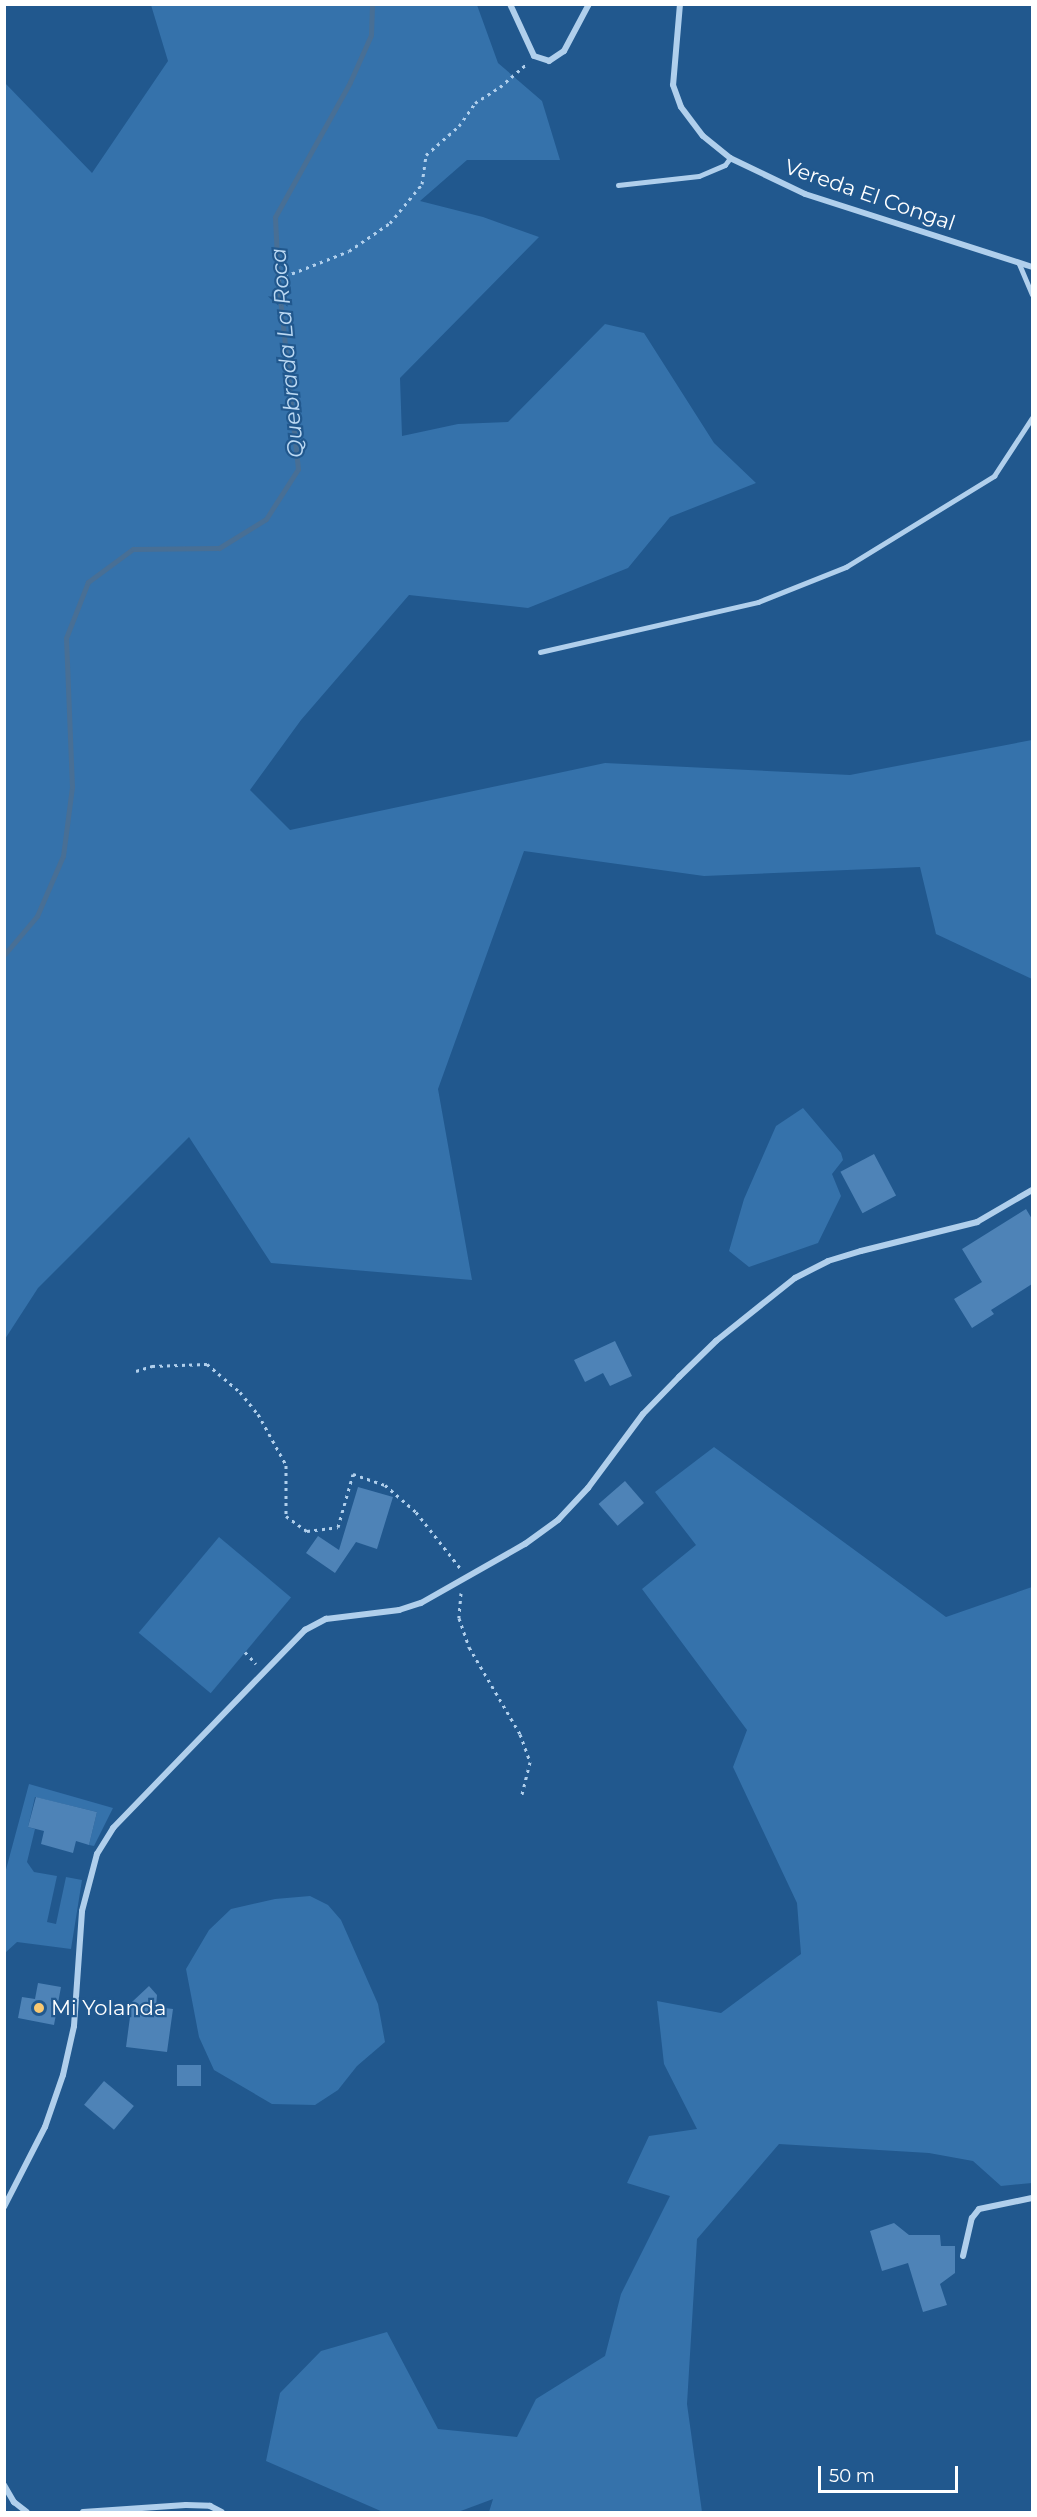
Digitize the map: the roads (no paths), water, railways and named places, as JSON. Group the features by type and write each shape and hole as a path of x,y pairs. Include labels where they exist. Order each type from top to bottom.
{"street":[{"path":"510,4 534,56 549,62 564,51 590,4"},
{"name":"Vereda El Congal","path":"681,4 673,86 681,107 703,136 730,158 805,194 1032,267"},
{"path":"4,2207 45,2127 63,2075 74,2026 86,1884 97,1854 113,1827 305,1630 326,1619 399,1610 421,1603 525,1545 558,1520 588,1488 644,1414 716,1341 795,1278 828,1261 977,1222 1032,1190"},
{"path":"963,2256 972,2218 979,2209 1032,2198"},
{"path":"4,2486 14,2502 27,2512"},
{"path":"83,2512 186,2505 210,2506 222,2512"}],"lane":[{"path":"618,185 699,176 725,165 730,158"},
{"path":"1019,263 1032,294"},
{"path":"540,652 758,602 846,567 994,476 1032,418"}],"waterway":[{"name":"Quebrada La Roca","path":"4,955 37,916 63,856 72,787 66,638 88,582 133,549 219,548 266,519 298,469 278,279 275,217 350,82 371,35 372,4"}],"place":[{"name":"Mi Yolanda","path":"39,2008"}]}
